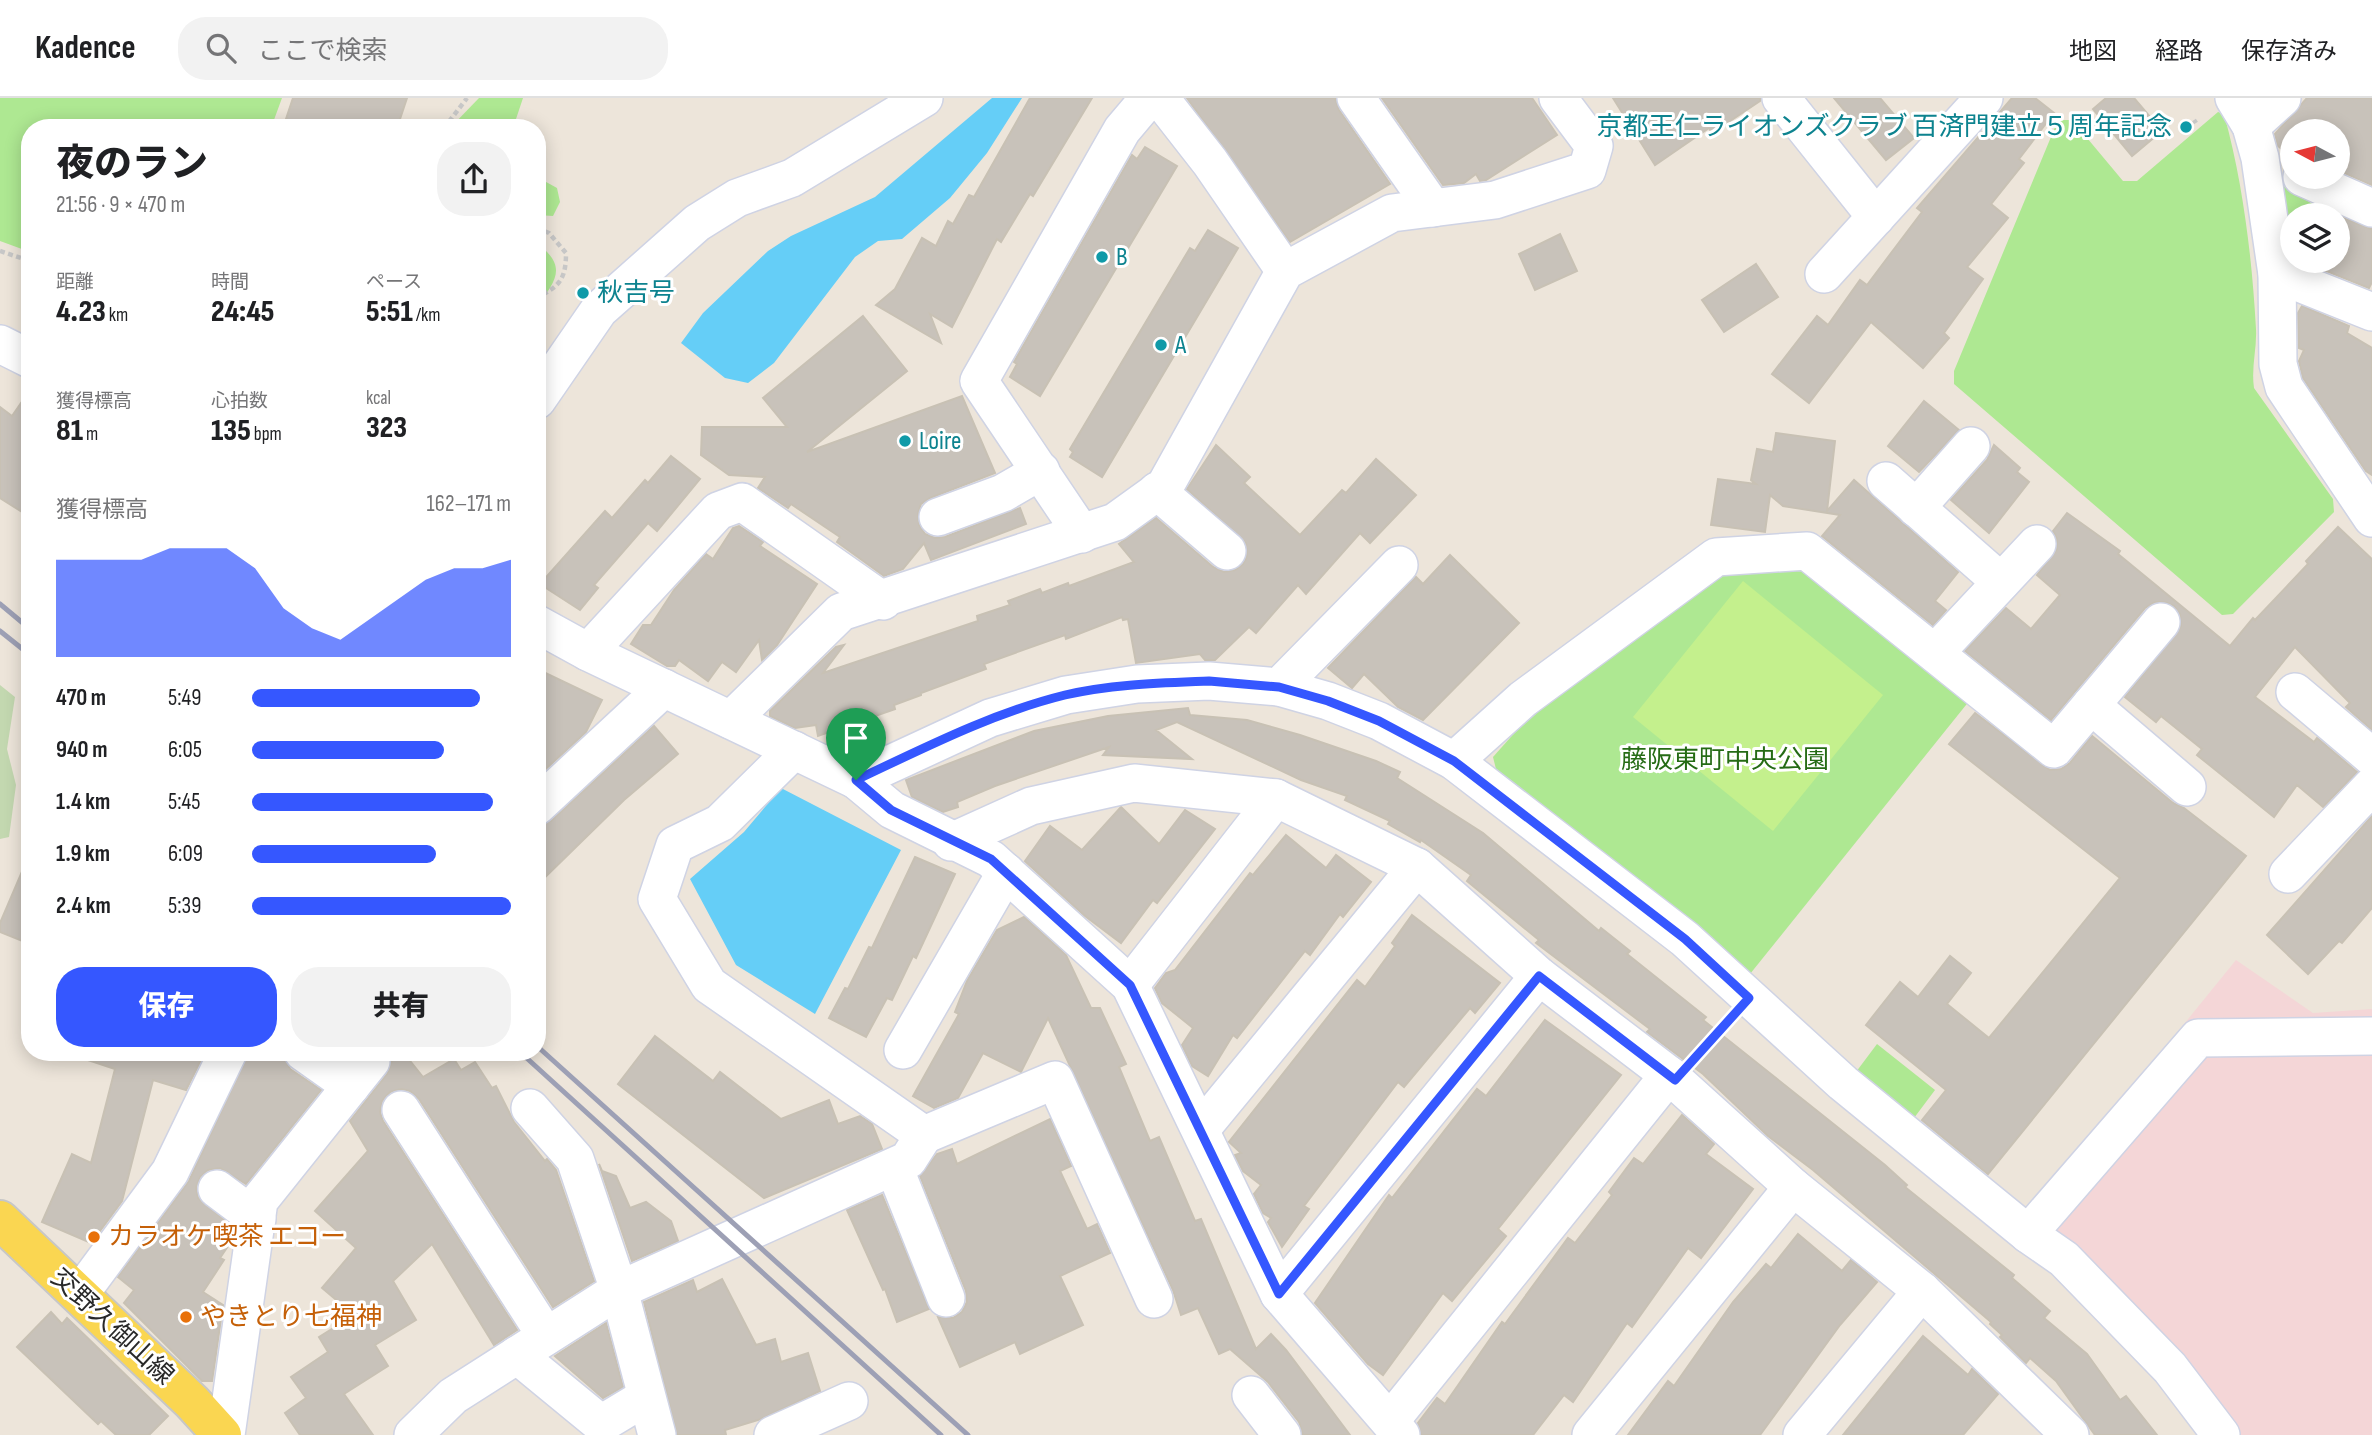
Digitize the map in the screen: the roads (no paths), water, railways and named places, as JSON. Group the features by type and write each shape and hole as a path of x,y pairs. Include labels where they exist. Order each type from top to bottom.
{"main road":[{"name":"交野久御山線","path":"0,1220 224,1435"}],"street":[{"path":"546,387 599,310 697,223 737,198 792,177 924,98"},
{"path":"1082,534 979,382 1122,130 1149,98"},
{"path":"1160,98 1210,162 1284,271"},
{"path":"1356,98 1433,208"},
{"path":"731,720 841,612 883,601 1115,522 1165,486 1284,271 1392,213 1495,200 1587,170 1594,146 1558,98"},
{"path":"1781,98 1875,217"},
{"path":"1824,274 1984,98"},
{"path":"2283,98 2259,139 2277,274 2278,364 2284,387 2372,518"},
{"path":"2329,189 2372,208"},
{"path":"2277,274 2372,312"},
{"path":"0,344 21,354"},
{"path":"1916,508 1971,446"},
{"path":"938,517 1003,493 1041,471"},
{"path":"1886,481 2001,582"},
{"path":"1157,491 1227,551"},
{"path":"587,652 718,511 742,502 883,601"},
{"path":"1934,653 2037,544"},
{"path":"1454,761 1523,699 1716,557 1807,551 2054,749 2161,622"},
{"path":"1279,687 1399,565"},
{"path":"546,629 587,652 856,780 891,810 951,842 991,859 1130,985 1279,1294 1396,1427 1672,1078"},
{"path":"856,780 990,718 1066,695 1137,684 1209,681 1279,687 1328,701 1379,721 1454,761 1685,939 1843,1083 2028,1234 2064,1259 2170,1368 2221,1435"},
{"path":"546,798 664,688"},
{"path":"2295,692 2372,757"},
{"path":"2091,705 2187,787"},
{"path":"794,750 720,823 675,845 657,899 709,985 924,1135"},
{"path":"951,842 1031,806 1134,783 1276,797 1417,867 1539,976 1672,1078 1793,1187 1922,1291 2049,1427"},
{"path":"2288,874 2372,786"},
{"path":"1130,985 1276,797"},
{"path":"1201,1129 1417,867"},
{"path":"904,1051 1006,872"},
{"path":"1279,1294 1539,976"},
{"path":"2028,1234 2198,1038 2372,1036"},
{"path":"79,1295 170,1172 224,1061"},
{"path":"224,1435 259,1202 361,1073 328,1061"},
{"path":"413,1435 453,1396 619,1290 894,1167 908,1160 924,1135 1055,1080 1154,1299"},
{"path":"530,1108 575,1159 619,1290 657,1435"},
{"path":"401,1110 532,1346 601,1424 646,1397"},
{"path":"894,1167 946,1298"},
{"path":"1591,1435 1793,1187"},
{"path":"217,1189 257,1219"},
{"path":"1802,1435 1922,1291"},
{"path":"1251,1395 1282,1435"},
{"path":"773,1435 849,1401"}],"water":[{"path":"992,98 1022,98 987,153 950,198 902,239 878,241 855,257 774,363 748,383 725,378 681,343 703,313 768,251 791,236 875,197"},
{"path":"781,788 901,850 815,1014 736,965 690,879 744,832"}],"railway":[{"path":"0,604 21,622"},
{"path":"0,631 21,648"},
{"path":"546,1054 968,1435"},
{"path":"530,1061 941,1435"}],"place":[{"name":"京都王仁ライオンズクラブ 百済門建立５周年記念","path":"2186,127"},
{"name":"B","path":"1102,257"},
{"name":"秋吉号","path":"583,293"},
{"name":"A","path":"1161,345"},
{"name":"Loire","path":"905,441"},
{"name":"カラオケ喫茶 エコー","path":"94,1237"},
{"name":"やきとり七福神","path":"186,1317"}],"park label":[{"name":"藤阪東町中央公園","path":"1725,760"}]}
